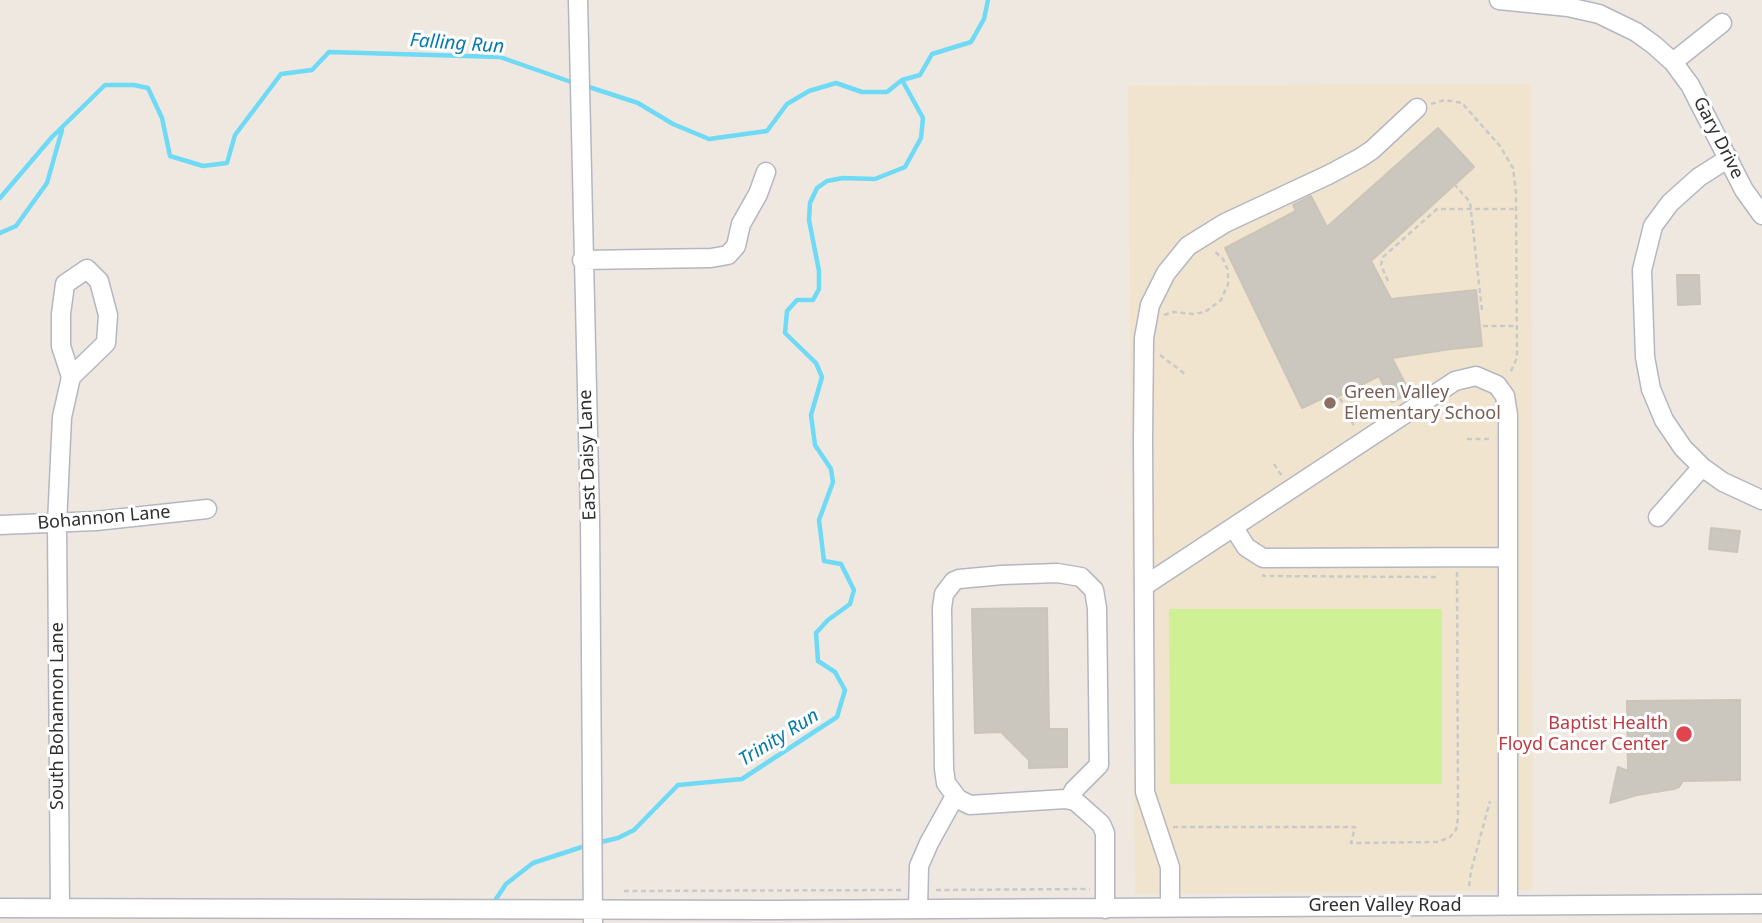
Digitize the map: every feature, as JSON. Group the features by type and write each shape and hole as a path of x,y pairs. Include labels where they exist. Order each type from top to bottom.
{"street":[{"name":"East Daisy Lane","path":"578,0 590,518 593,916"},
{"name":"Gary Drive","path":"1499,0 1568,7 1598,14 1636,32 1673,61 1700,102 1744,190 1762,215"},
{"path":"1673,61 1722,23"},
{"path":"1170,907 1168,860 1145,792 1144,338 1150,305 1166,273 1188,246 1216,229 1360,158 1422,107"},
{"path":"1729,158 1699,177 1660,214 1648,239 1642,270 1645,356 1651,389 1673,434 1702,467 1738,490 1762,500"},
{"path":"582,260 711,258 728,255 736,246 741,224 758,194 766,172"},
{"path":"87,269 99,281 108,316 106,343 71,377 61,346 65,284 87,269"},
{"name":"South Bohannon Lane","path":"60,908 57,524 62,417 71,377"},
{"path":"1144,586 1463,377 1488,379 1503,392 1508,408 1508,906"},
{"path":"1658,517 1702,467"},
{"name":"Bohannon Lane","path":"0,525 57,524 207,509"},
{"path":"1234,528 1246,547 1263,558 1508,557"},
{"path":"1069,799 1070,794 1099,765 1097,608 1094,590 1086,580 1075,575 1057,573 959,579 950,584 944,594 942,608 946,783 955,796 976,805 1069,799 1075,801 1096,819 1105,832 1105,909"},
{"path":"923,914 918,890 922,860 955,796"},
{"path":"1728,922 1729,904"},
{"name":"Green Valley Road","path":"0,908 60,908 111,915 489,909 593,916 773,917 923,914 1085,916 1105,909 1170,907 1198,915 1299,915 1508,906 1762,904"}],"path":[{"path":"1422,107 1440,100 1458,102 1500,146 1508,156 1514,172 1517,361 1505,378"},
{"path":"1454,184 1470,202 1482,311"},
{"path":"1388,281 1381,265 1383,257 1434,211 1443,208 1516,209"},
{"path":"1160,319 1173,312 1205,312 1221,300 1227,289 1228,270 1220,255 1209,246"},
{"path":"1483,326 1517,326"},
{"path":"1154,351 1185,374"},
{"path":"1340,398 1357,431"},
{"path":"1467,439 1508,439"},
{"path":"1274,464 1285,479 1279,483"},
{"path":"1175,835 1171,827 1355,827 1351,843 1438,842 1452,835 1458,818 1457,571 1452,569"},
{"path":"1259,570 1263,572 1263,576 1436,577 1441,570"},
{"path":"1469,886 1492,796"},
{"path":"624,891 1106,888"}],"shaded area":[{"name":"Green Valley Elementary School","path":"1531,84 1533,890 1135,894 1128,85"}],"green space":[{"path":"1169,609 1442,609 1442,784 1170,784"}],"building":[{"path":"1438,128 1474,167 1371,261 1391,299 1476,290 1482,346 1392,358 1410,393 1392,402 1379,376 1333,399 1330,395 1302,408 1225,248 1296,211 1293,205 1311,196 1327,227"},
{"path":"1677,275 1699,275 1700,304 1678,305"},
{"path":"1711,528 1740,531 1737,552 1709,549"},
{"path":"1047,608 1049,729 1067,729 1067,767 1029,768 1029,760 1001,732 975,733 972,609"},
{"name":"Baptist Health Floyd Cancer Center","path":"1740,700 1740,780 1683,781 1674,789 1610,803 1618,767 1628,771 1627,701"}],"waterway":[{"name":"Falling Run","path":"586,86 638,103 673,124 709,139 767,131 787,104 809,91 836,83 862,92 887,92 902,80 920,75 932,54 971,42 984,19 988,0"},
{"name":"Falling Run","path":"0,198 52,137 105,85 148,88 162,118 170,156 203,166 227,163 235,135 281,74 312,70 329,52 500,57 574,83"},
{"name":"Trinity Run","path":"597,843 618,838 634,830 678,785 742,779 837,717 845,690 835,672 818,661 816,633 828,620 850,604 854,590 841,564 824,561 819,520 833,482 831,469 815,445 811,415 822,377 816,363 785,333 787,311 797,300 813,300 819,289 819,271 809,220 810,203 817,188 827,181 843,178 875,179 905,167 921,138 923,118 902,80"},
{"path":"0,233 16,226 47,183 62,130"},
{"name":"Trinity Run","path":"492,905 506,884 533,863 588,845"}],"place":[{"name":"Green Valley Elementary School","path":"1330,403"},
{"name":"Baptist Health Floyd Cancer Center","path":"1684,734"}]}
